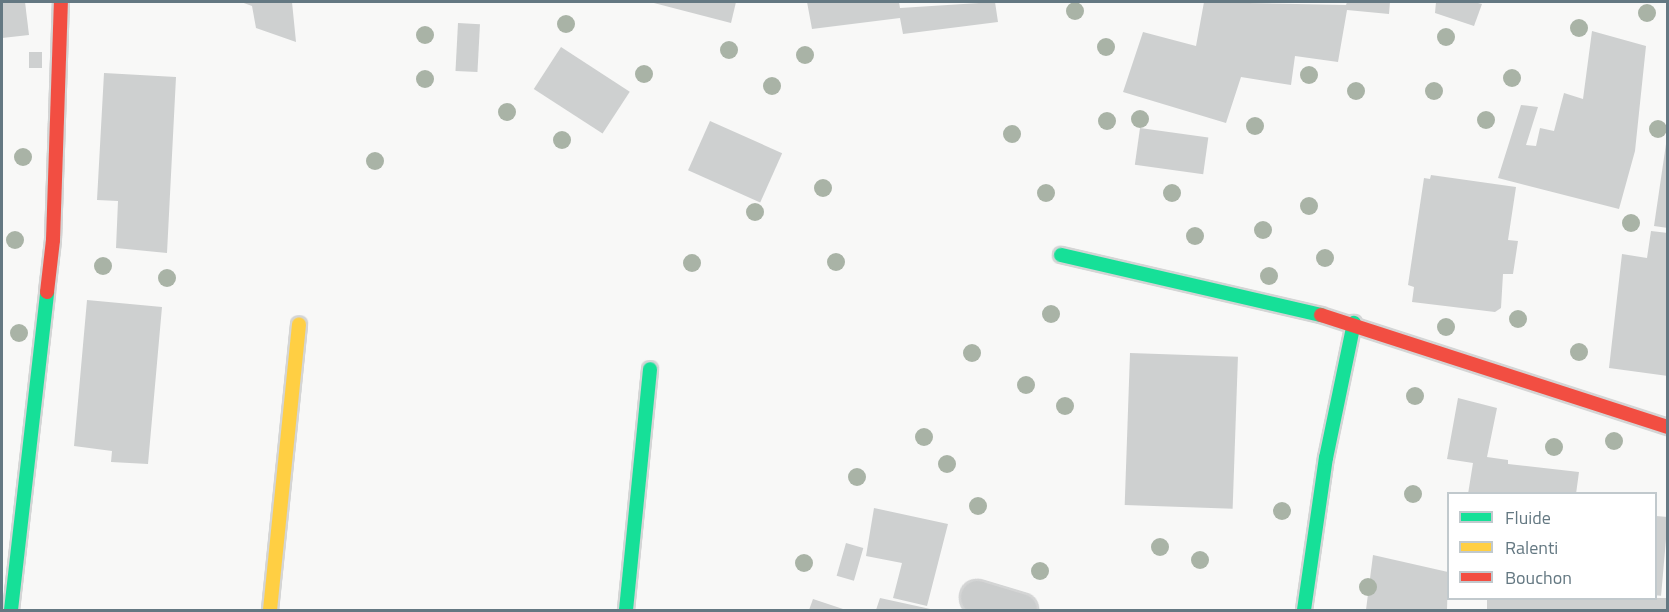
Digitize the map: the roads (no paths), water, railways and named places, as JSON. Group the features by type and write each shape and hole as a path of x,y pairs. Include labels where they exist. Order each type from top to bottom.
{"street":[{"path":"11,610 53,240 62,2"},
{"path":"1061,255 1354,323 1668,426"},
{"path":"1304,610 1326,458 1354,323"},
{"path":"270,610 299,324"},
{"path":"626,610 650,369"},
{"path":"977,597 1020,610"}]}
